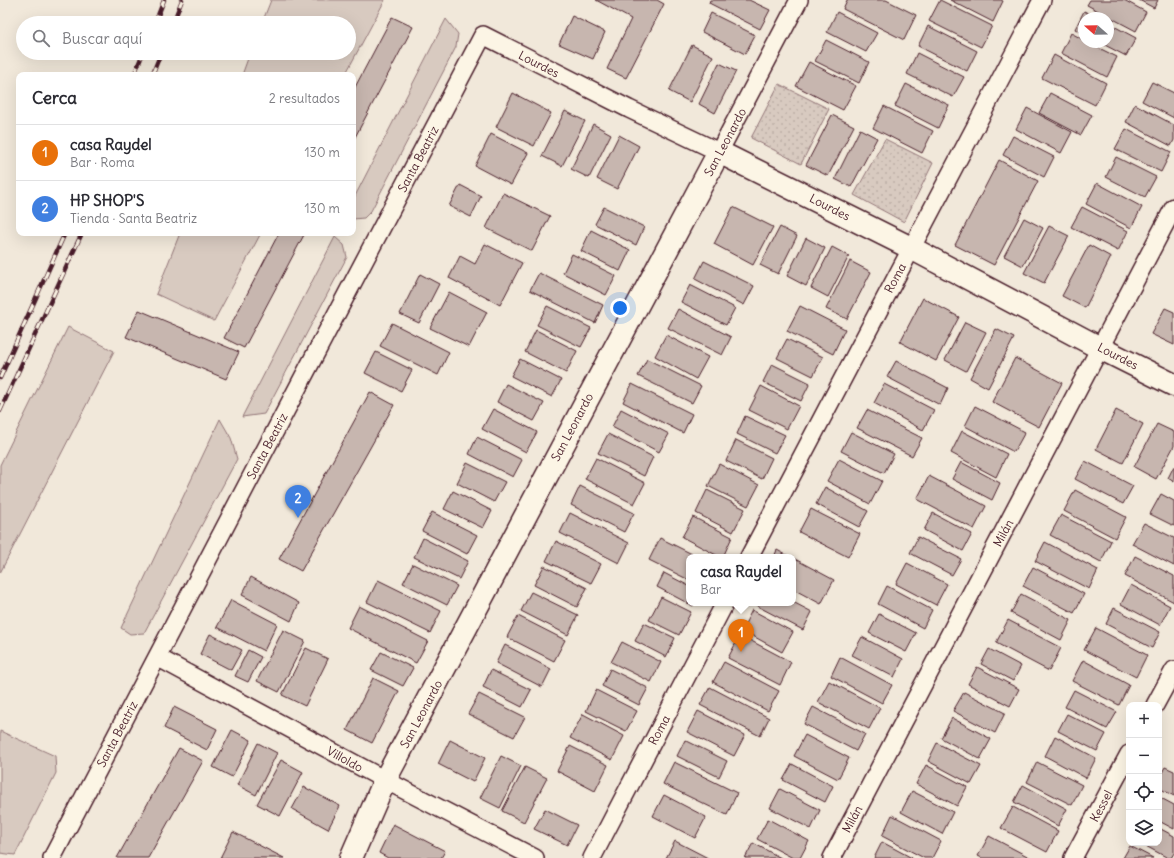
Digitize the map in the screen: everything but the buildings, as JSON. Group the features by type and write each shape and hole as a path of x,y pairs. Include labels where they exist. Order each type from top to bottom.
{"street":[{"name":"San Leonardo","path":"351,858 385,780 800,0"},
{"name":"Roma","path":"751,554 1042,0"},
{"name":"Lourdes","path":"483,36 911,248 1100,348 1174,385"},
{"name":"Santa Beatriz","path":"52,858 483,36"},
{"name":"Milán","path":"832,858 1174,207"},
{"name":"Roma","path":"592,858 723,606"},
{"name":"Villoldo","path":"157,657 385,780 535,858"},
{"path":"1157,702 1174,670"},
{"name":"Kessel","path":"1073,858 1126,760"}],"shaded area":[{"path":"271,0 385,0 356,54 356,16 265,16"},
{"path":"446,19 458,34 456,47 371,211 364,218 356,219 356,194"},
{"path":"247,60 353,60 347,72 243,72"},
{"path":"779,84 829,109 801,164 751,138"},
{"path":"885,139 933,163 904,222 854,195"},
{"path":"179,236 259,236 214,321 156,294"},
{"path":"335,237 344,245 347,257 264,414 242,417"},
{"path":"68,327 114,351 0,573 0,465"},
{"path":"220,419 231,438 237,459 144,633 130,634 121,628"},
{"path":"0,731 55,756 56,773 15,855 0,853"}],"railway":[{"path":"158,16 164,0"},
{"path":"176,16 182,0"},
{"path":"135,72 140,60"},
{"path":"153,72 158,60"},
{"path":"0,378 64,236"},
{"path":"0,411 81,236"}],"place":[{"name":"HP SHOP'S","path":"298,518"},
{"name":"casa Raydel","path":"741,652"}]}
